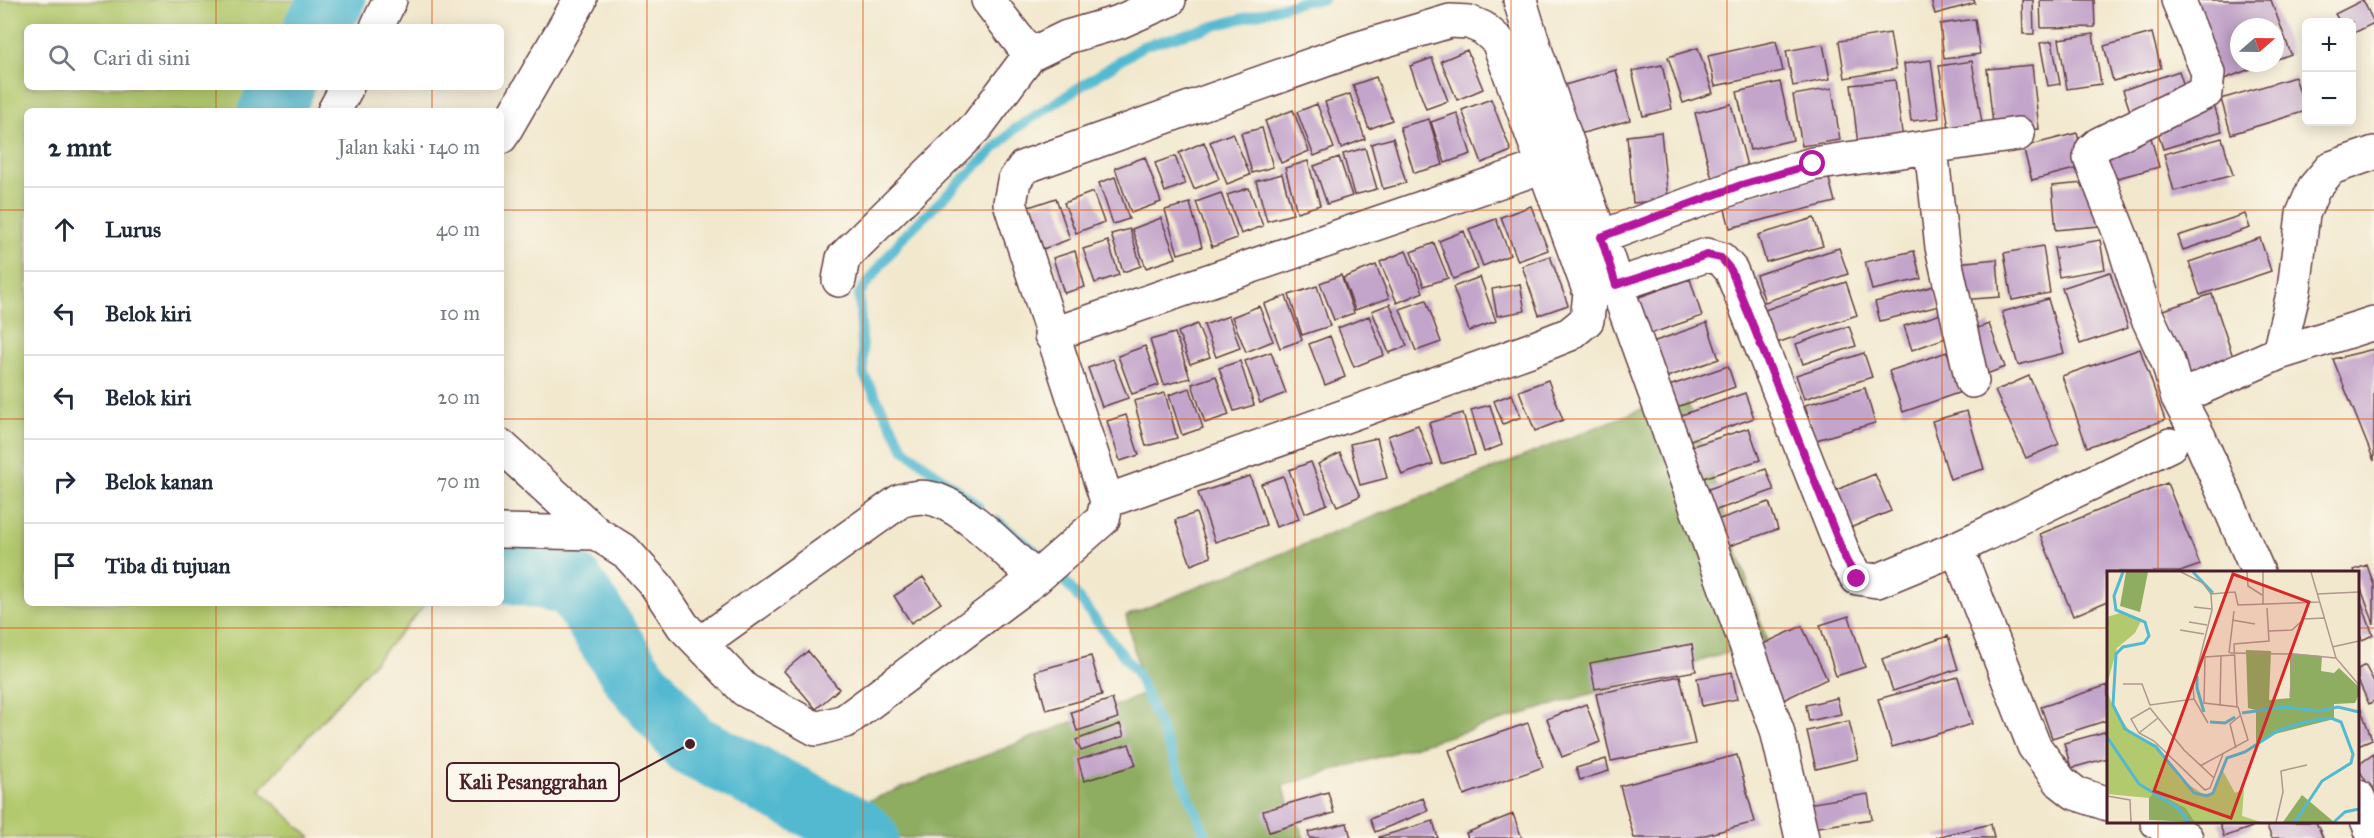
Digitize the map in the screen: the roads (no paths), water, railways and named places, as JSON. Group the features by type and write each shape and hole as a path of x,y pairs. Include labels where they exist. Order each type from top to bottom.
{"street":[{"path":"378,24 390,0"},
{"path":"504,132 580,0"},
{"path":"988,0 1030,55"},
{"path":"839,280 843,258 977,126 1030,55 1067,37 1119,22 1169,0"},
{"path":"2178,0 2208,74 2206,92 2099,144 2092,150 2090,158 2122,239 2145,312 2168,362 2178,398 2199,437 2257,571"},
{"path":"504,449 596,533 626,552 656,585 683,626 745,690 816,729 845,721 1039,574 1105,510 1570,334 1587,320 1603,289 1601,237 1541,70 1521,4"},
{"path":"1105,510 1010,203 1014,181 1024,167 1356,49 1450,21 1469,22 1483,28 1498,40 1544,166 1603,289 1777,730 1802,838"},
{"path":"336,108 345,90"},
{"path":"1601,237 1741,185 1813,164 2018,134"},
{"path":"1932,148 1942,247 1972,381"},
{"path":"2278,353 2294,290 2303,214 2314,188 2331,168 2374,153"},
{"path":"1052,335 1544,166"},
{"path":"1603,289 1707,255 1721,258 1731,270 1846,560 1857,579 1877,581 1957,548 2170,445"},
{"path":"2178,398 2278,353 2374,323"},
{"path":"701,643 900,501 914,496 936,500 962,514 1039,574"},
{"path":"504,531 596,533"},
{"path":"1957,548 2034,746 2061,782 2075,793 2107,803"},
{"path":"2359,800 2374,837"},
{"path":"2159,823 2186,838"}],"waterway":[{"path":"317,24 334,0"},
{"path":"978,506 904,449 864,375 859,294 901,239 1015,129 1143,46 1304,1 1323,0"},
{"path":"272,108 281,90"},
{"path":"997,521 1054,567 1137,673 1207,838"},
{"path":"504,571 573,584 632,674 690,744 858,830 867,838"}],"place":[{"name":"Kali Pesanggrahan","path":"690,744"}]}
